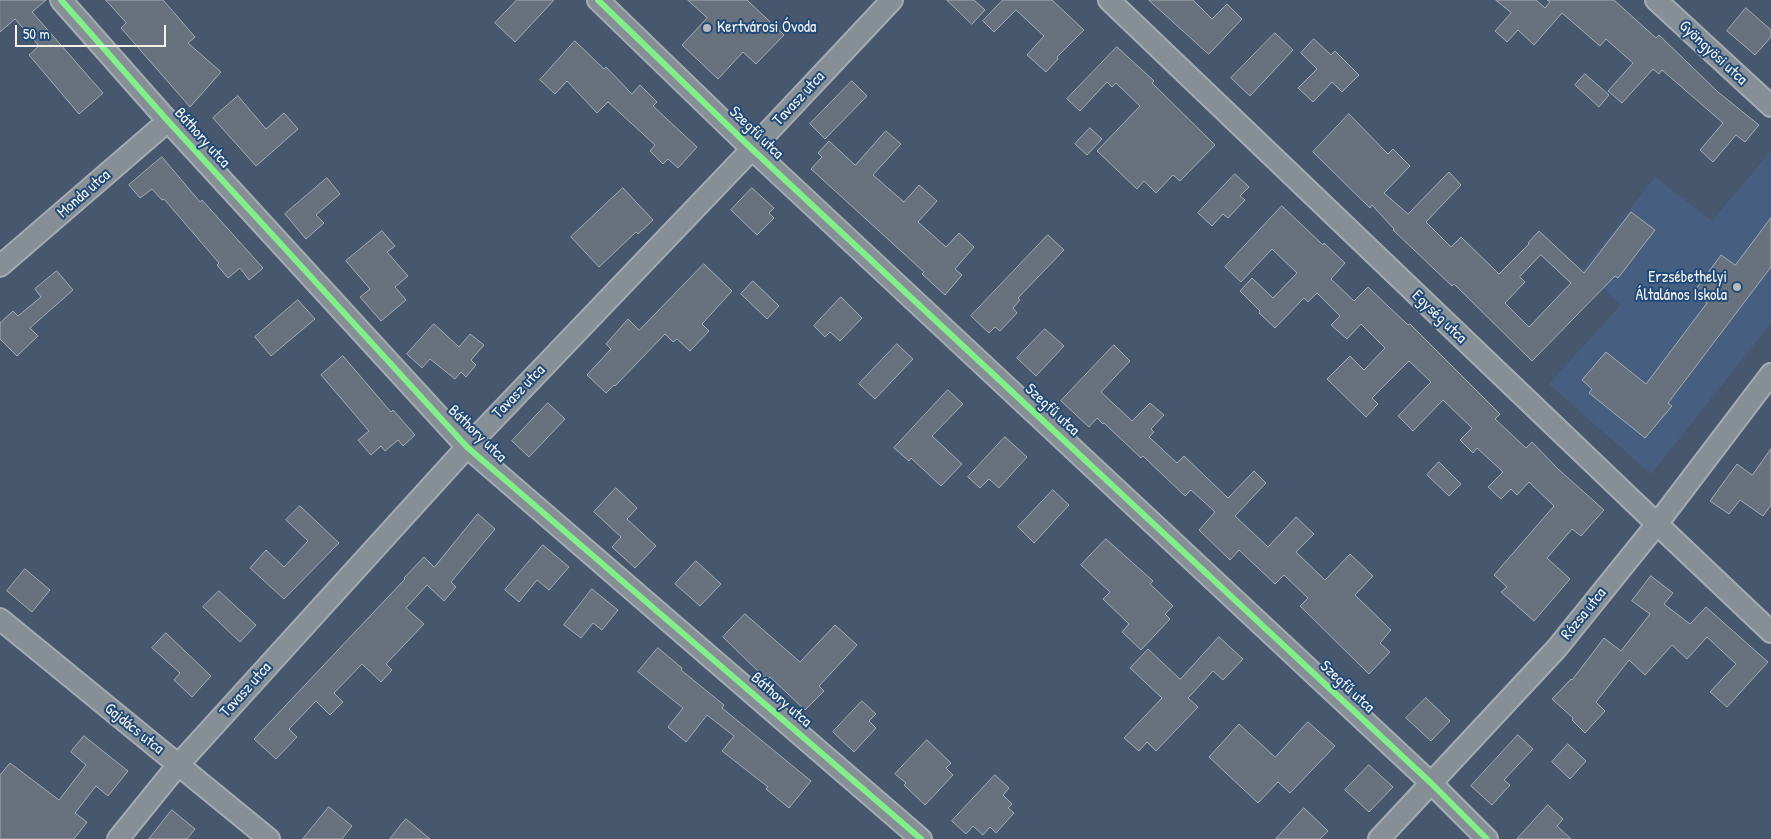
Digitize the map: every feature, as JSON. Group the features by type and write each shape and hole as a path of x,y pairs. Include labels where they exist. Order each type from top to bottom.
{"street":[{"name":"Báthory utca","path":"61,0 168,121 467,447 921,839"},
{"name":"Szegfű utca","path":"598,0 752,149 1430,783 1487,839"},
{"name":"Tavasz utca","path":"118,839 178,765 467,447 892,0"},
{"name":"Egység utca","path":"1109,0 1771,632"},
{"name":"Gyöngyösi utca","path":"1656,0 1771,106"},
{"name":"Monda utca","path":"0,266 168,121"},
{"name":"Rózsa utca","path":"1379,839 1557,648 1657,524 1771,374"},
{"name":"Gajdács utca","path":"0,620 269,839"}],"shaded area":[{"path":"1771,151 1771,323 1651,474 1549,384 1621,305 1583,270 1655,177 1712,221"}],"building":[{"path":"0,0 46,0 32,12 103,93 79,114 29,55 39,46 15,19 0,32"},
{"path":"106,0 163,0 195,37 188,43 221,72 190,107 121,28 126,23"},
{"path":"517,0 554,0 515,42 495,23"},
{"path":"688,0 747,0 784,35 756,64 743,52 718,79 682,45 707,18"},
{"path":"947,0 974,0 985,10 972,24"},
{"path":"1003,0 1052,0 1084,30 1057,57 1058,59 1046,72 1027,55 1044,36 1016,10 994,32 983,21"},
{"path":"1149,0 1193,0 1212,19 1227,4 1242,19 1209,54"},
{"path":"1496,0 1536,0 1545,8 1550,2 1547,0 1614,0 1656,38 1659,35 1718,92 1759,125 1745,142 1736,135 1713,162 1700,150 1723,123 1662,70 1659,74 1653,69 1622,103 1608,91 1633,63 1606,39 1600,46 1562,13 1534,45 1518,30 1507,42 1495,31 1511,13"},
{"path":"1746,8 1771,30 1771,37 1755,55 1727,31"},
{"path":"1275,33 1293,50 1250,96 1231,78"},
{"path":"1314,39 1331,55 1335,51 1359,75 1342,92 1332,82 1313,102 1298,88 1317,69 1301,53"},
{"path":"575,41 604,69 606,67 632,94 640,85 657,102 653,106 697,147 678,168 668,159 663,164 650,151 655,145 608,102 597,113 567,81 555,94 540,80"},
{"path":"1117,47 1154,81 1152,83 1215,145 1180,181 1173,175 1156,193 1144,181 1137,189 1097,151 1140,106 1116,83 1112,87 1107,82 1080,111 1067,99"},
{"path":"1585,74 1609,95 1599,107 1575,85"},
{"path":"852,81 867,96 825,139 810,124"},
{"path":"238,96 266,129 284,113 298,129 256,166 213,118"},
{"path":"1349,114 1388,154 1393,149 1410,166 1384,193 1408,214 1449,172 1461,185 1426,222 1451,247 1461,237 1499,274 1529,244 1539,231 1584,273 1631,212 1655,230 1618,278 1615,276 1532,361 1454,284 1452,286 1393,230 1372,205 1370,208 1313,152","holes":["1541,255 1571,283 1529,327 1505,303 1525,282 1520,277"]},
{"path":"1090,128 1102,139 1087,155 1075,144"},
{"path":"886,131 901,144 873,175 904,202 919,185 937,201 918,222 946,247 959,233 974,247 955,269 962,275 945,295 922,274 924,272 811,169 822,157 818,153 829,141 855,165"},
{"path":"162,157 200,202 202,200 263,268 249,280 240,268 228,278 217,265 219,263 164,199 162,200 152,189 140,198 129,185"},
{"path":"1235,174 1249,187 1240,196 1245,200 1228,218 1223,214 1212,226 1198,213"},
{"path":"327,178 340,194 316,215 324,223 306,239 285,214"},
{"path":"623,188 653,220 638,234 636,232 599,267 571,237"},
{"path":"752,188 774,208 769,213 774,218 757,235 731,210"},
{"path":"1282,206 1345,263 1331,279 1354,301 1368,287 1408,325 1410,324 1500,414 1495,419 1526,448 1532,442 1558,469 1604,510 1581,536 1572,529 1547,558 1570,579 1534,621 1501,592 1507,587 1494,575 1554,506 1529,482 1517,495 1511,489 1501,499 1488,487 1503,472 1477,448 1473,453 1460,440 1472,428 1443,400 1413,431 1398,416 1431,382 1409,361 1372,398 1378,404 1366,417 1327,379 1350,356 1364,370 1385,348 1361,324 1347,339 1331,325 1340,316 1317,293 1308,302 1304,298 1275,328 1240,291 1252,278 1273,298 1297,273 1272,249 1241,282 1225,267"},
{"path":"1771,218 1771,267 1668,403 1672,406 1645,438 1589,393 1592,389 1582,380 1606,352 1646,384 1707,303 1693,293 1721,255 1735,265"},
{"path":"382,231 395,246 387,252 408,276 395,287 406,300 381,321 360,297 370,289 346,261"},
{"path":"1048,235 1064,250 1018,298 1020,300 1013,308 1017,313 1000,331 995,327 989,333 971,316"},
{"path":"704,264 732,291 702,324 709,331 690,351 677,339 673,342 665,334 606,393 587,375 611,349 606,344 628,319 639,330"},
{"path":"57,271 73,290 30,328 38,336 17,356 0,339 0,323 13,311 18,316 41,297 35,289"},
{"path":"753,281 779,306 767,319 741,294"},
{"path":"841,297 862,318 840,341 830,332 825,337 814,326"},
{"path":"298,300 315,319 271,356 255,337"},
{"path":"434,324 459,347 470,334 484,345 471,360 476,365 466,377 461,372 455,379 430,359 422,368 407,354"},
{"path":"1045,329 1064,346 1036,376 1017,358"},
{"path":"897,344 913,359 875,399 859,384"},
{"path":"1114,345 1130,361 1101,392 1132,421 1150,403 1164,415 1151,429 1154,432 1149,437 1177,463 1184,456 1228,498 1254,471 1266,483 1235,516 1268,547 1296,517 1314,534 1296,552 1325,580 1350,554 1373,576 1355,595 1391,630 1380,643 1390,652 1369,674 1300,606 1308,598 1284,575 1275,584 1239,550 1230,560 1199,530 1215,512 1191,490 1185,496 1143,456 1141,458 1104,423 1097,418 1089,427 1061,401"},
{"path":"343,356 391,412 393,410 415,435 403,446 398,440 385,451 381,446 371,455 358,440 369,431 321,375"},
{"path":"948,390 963,404 932,436 962,464 941,486 911,458 909,461 894,448"},
{"path":"548,403 565,419 529,457 512,441"},
{"path":"1005,437 1027,457 999,488 989,479 980,488 968,477"},
{"path":"1771,449 1771,505 1763,516 1740,500 1729,514 1710,501 1737,464 1752,475"},
{"path":"1439,462 1461,484 1449,496 1427,475"},
{"path":"616,488 637,508 627,519 656,546 635,568 612,547 621,537 594,512"},
{"path":"1053,490 1069,505 1034,543 1018,527"},
{"path":"300,506 339,543 284,599 250,568 266,550 284,567 308,541 286,520"},
{"path":"478,514 495,529 451,582 456,587 444,601 427,585 406,608 424,624 386,664 392,670 381,682 362,664 334,693 343,702 330,715 316,701 289,729 297,737 276,759 254,739 424,557 434,567"},
{"path":"1106,539 1153,581 1150,584 1173,606 1165,614 1170,619 1141,650 1122,632 1129,624 1103,599 1110,592 1081,565"},
{"path":"543,545 569,567 549,590 537,580 519,602 505,590"},
{"path":"696,561 721,584 700,606 675,584"},
{"path":"25,569 50,590 32,612 7,591"},
{"path":"1651,576 1673,593 1664,604 1690,624 1706,607 1768,662 1727,707 1710,692 1736,664 1707,637 1687,659 1672,645 1645,675 1629,660 1596,702 1605,711 1585,733 1572,720 1573,718 1552,699 1572,680 1604,638 1621,651 1650,614 1632,601"},
{"path":"592,589 618,610 602,630 593,623 581,638 564,625"},
{"path":"219,591 256,625 240,642 203,607"},
{"path":"745,614 800,662 835,625 857,645 819,686 824,691 805,710 770,677 767,680 723,637"},
{"path":"166,633 211,676 192,697 174,680 180,673 152,648"},
{"path":"1219,637 1243,659 1223,680 1213,671 1188,698 1198,707 1156,751 1147,742 1139,751 1124,738 1162,698 1130,668 1148,649 1180,679"},
{"path":"658,648 682,668 681,670 724,705 722,708 811,781 789,808 766,789 768,787 722,751 734,736 707,715 686,742 668,727 683,708 638,672"},
{"path":"1426,698 1450,721 1431,741 1406,718"},
{"path":"862,701 876,714 869,721 876,728 854,752 833,732"},
{"path":"1308,722 1335,746 1290,793 1278,782 1258,803 1209,757 1239,724 1275,757"},
{"path":"1518,735 1533,749 1504,780 1510,785 1492,805 1471,786"},
{"path":"84,736 128,771 108,796 96,786 75,813 87,822 74,839 0,839 0,775 10,763 59,800 86,765 71,752"},
{"path":"927,740 951,763 946,768 953,775 925,805 904,785 906,783 895,774"},
{"path":"1568,744 1586,761 1570,779 1552,762"},
{"path":"1369,765 1393,787 1369,812 1345,790"},
{"path":"995,775 1009,788 1003,795 1012,804 1008,808 1014,813 996,833 990,827 983,835 973,826 966,834 952,821"},
{"path":"1548,805 1563,819 1557,826 1571,839 1517,839"},
{"path":"329,807 352,826 342,839 303,839"},
{"path":"1304,808 1328,831 1320,839 1276,839"},
{"path":"172,810 195,829 187,839 149,839"},
{"path":"406,819 430,839 390,839"}],"cycle path":[{"path":"61,0 168,121 467,447 921,839"},
{"path":"598,0 752,149 1431,783 1487,839"}],"place":[{"name":"Kertvárosi Óvoda","path":"707,28"},
{"name":"Erzsébethelyi Általános Iskola","path":"1737,287"}]}
